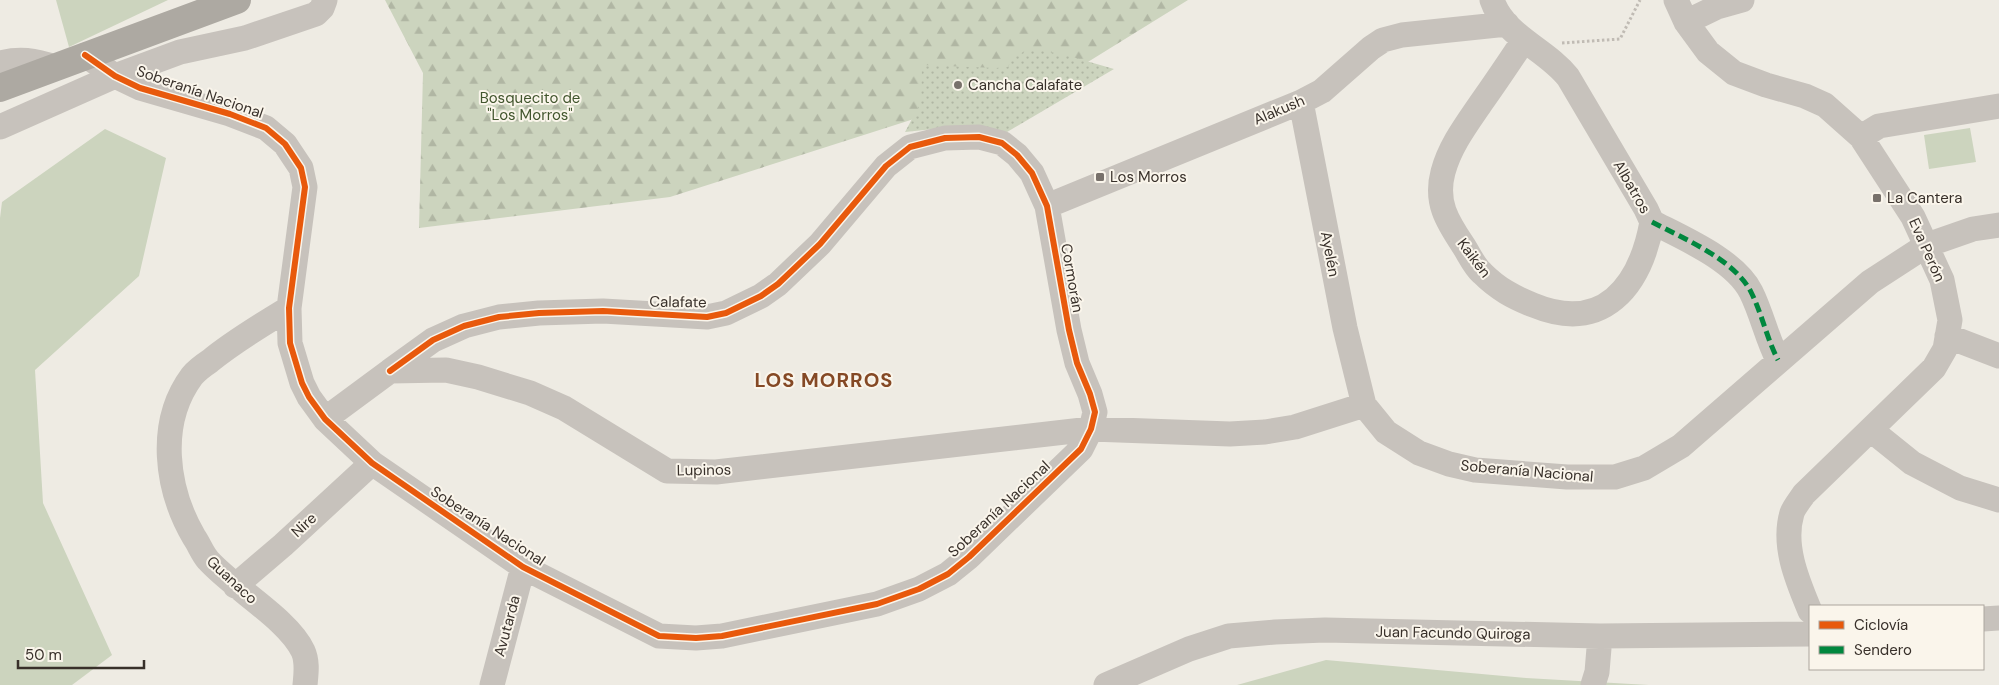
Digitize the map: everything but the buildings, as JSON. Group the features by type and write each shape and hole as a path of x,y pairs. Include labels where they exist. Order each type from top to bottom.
{"highway":[{"path":"0,88 237,0"}],"street":[{"path":"0,127 115,76 180,52 245,38 316,14 322,8 325,0"},
{"name":"Albatros","path":"1492,0 1496,12 1560,68 1568,78 1652,222 1696,244 1728,265 1750,290 1763,321 1770,345 1778,360"},
{"path":"1681,11 1717,7 1742,0"},
{"name":"Eva Perón","path":"1681,11 1708,52 1734,73 1766,85 1805,96 1824,105 1861,137 1913,217 1942,280 1950,320 1945,349 1934,368 1804,494 1792,512 1788,534 1792,561 1809,608"},
{"name":"Alakush","path":"1047,206 1301,102 1322,91 1384,40 1402,35 1525,39"},
{"name":"Kaikén","path":"1525,39 1452,147 1443,173 1439,196 1446,220 1481,272 1507,294 1547,311 1576,315 1591,312 1607,304 1625,288 1647,246 1652,222"},
{"name":"Soberanía Nacional","path":"85,56 115,76 140,88 230,114 266,128 285,144 300,168 305,188 289,308 290,343 302,383 324,419 372,463 523,567 659,636 696,638 722,636 877,604 919,589 948,574 970,557 1081,449 1091,430"},
{"path":"0,63 14,59 37,61 54,67"},
{"name":"Ayelén","path":"1301,102 1344,328 1364,405"},
{"path":"1861,137 1878,126 1999,106"},
{"name":"Calafate","path":"390,371 433,340 464,326 499,317 539,313 604,311 706,317 726,313 761,296 778,284 820,244 886,166 910,147 945,138 979,138 1002,143"},
{"name":"Cormorán","path":"1002,143 1017,155 1032,173 1047,206 1069,330 1077,363 1090,394 1095,412 1091,430"},
{"name":"Soberanía Nacional","path":"1364,405 1386,432 1419,452 1449,464 1475,470 1567,477 1616,477 1644,468 1681,446 1870,282 1927,245 1973,230 1999,226"},
{"name":"Guanaco","path":"289,308 228,346 193,374 182,394 170,432 170,464 174,491 184,519 207,558 235,586 291,632 304,652 305,685"},
{"path":"1947,336 1999,356"},
{"name":"Lupinos","path":"390,371 446,370 478,377 530,393 564,408 667,471 716,472 1091,430"},
{"path":"324,419 390,371"},
{"path":"1091,430 1230,434 1265,432 1295,427 1364,405"},
{"path":"1871,430 1912,463 1960,488 1999,500"},
{"name":"Nire","path":"235,586 277,551 372,463"},
{"name":"Avutarda","path":"492,685 523,567"},
{"path":"1984,619 1999,618"},
{"name":"Juan Facundo Quiroga","path":"1115,683 1198,646 1229,636 1275,632 1325,630 1600,636 1809,634"},
{"path":"1593,685 1598,672 1600,636"}],"path":[{"path":"1525,39 1562,43 1620,38 1640,0"}],"green space":[{"path":"56,0 168,0 69,47"},
{"name":"Bosquecito de \"Los Morros\"","path":"385,0 1188,0 1083,65 670,197 419,228 423,73"},
{"path":"1030,49 1062,54 1114,69 1007,132 972,125 905,132 921,102 922,65 1008,67 1013,57"},
{"path":"1970,128 1976,162 1929,169 1924,135"},
{"path":"105,129 166,158 139,276 35,370 43,503 112,655 72,685 0,685 0,218 2,202"},
{"path":"1326,660 1526,678 1649,685 1237,685"}],"marked path":[{"path":"1652,222 1707,251 1721,260 1743,280 1755,300 1778,360"}],"cycle path":[{"path":"85,55 115,76 140,88 230,114 266,128 285,144 301,168 305,187 289,308 290,343 302,383 309,397 325,419 372,463 523,567 659,636 696,638 722,636 877,604 919,589 948,574 969,557 1081,449 1091,429 1095,412 1090,394 1077,363 1069,330 1047,206 1032,173 1017,155 1002,143 979,137 945,138 910,147 886,166 820,244 778,284 761,296 726,313 707,317 603,311 539,313 499,317 464,326 433,340 390,371"}],"place":[{"name":"Cancha Calafate","path":"958,85"},
{"name":"Los Morros","path":"1100,177"},
{"name":"La Cantera","path":"1877,198"}],"district":[{"name":"LOS MORROS","path":"824,380"}]}
